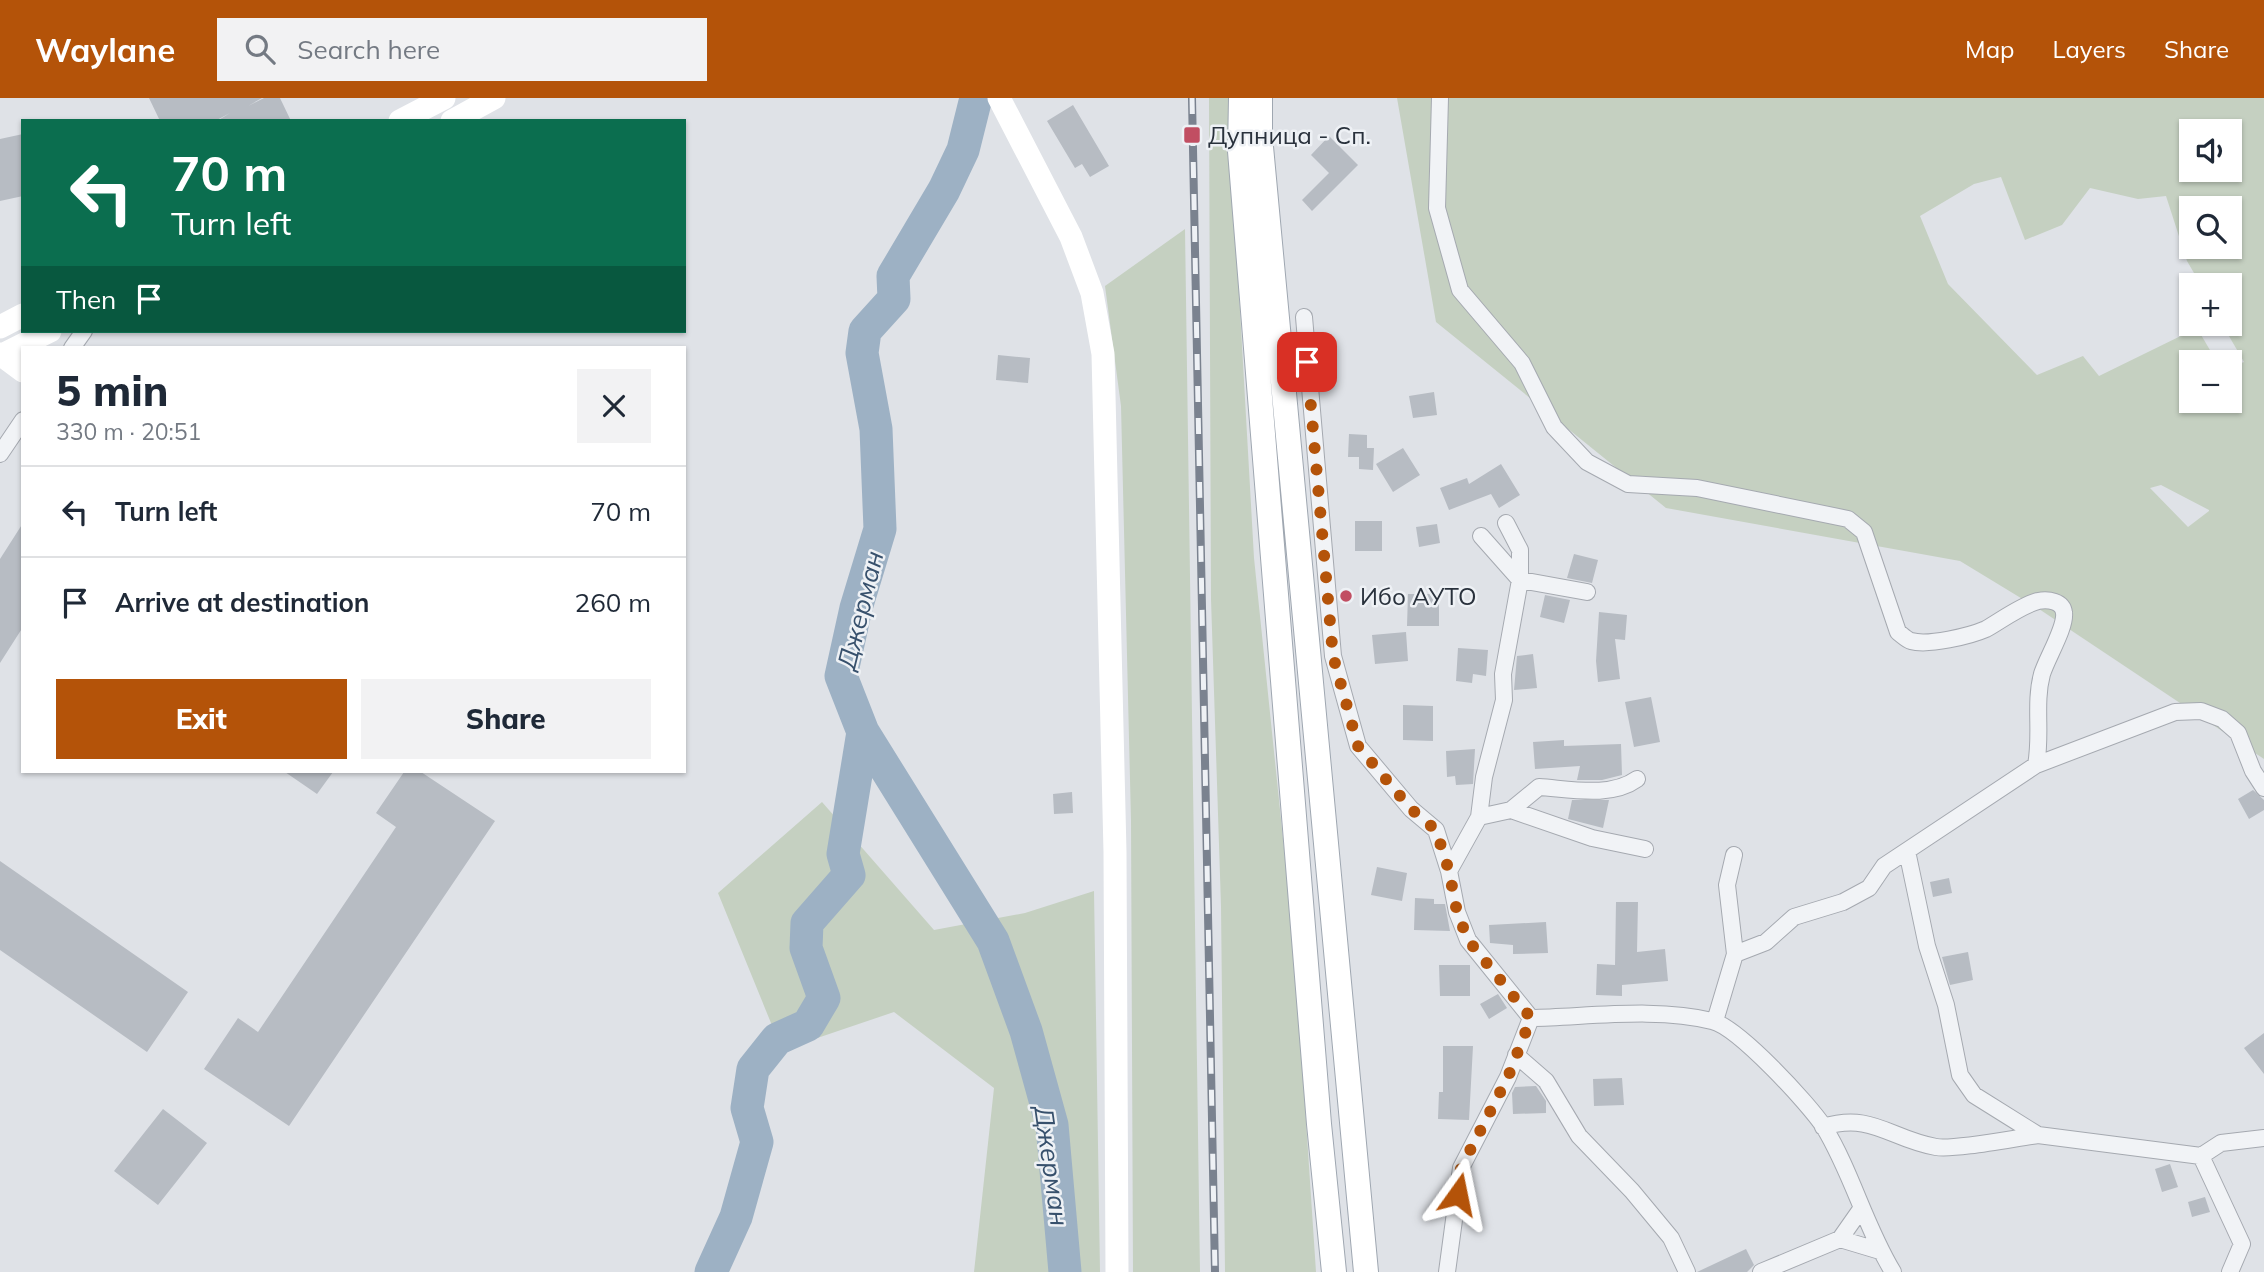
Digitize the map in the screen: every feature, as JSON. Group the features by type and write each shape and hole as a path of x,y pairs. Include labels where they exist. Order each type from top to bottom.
{"main road":[{"path":"404,119 444,98"},
{"path":"456,119 494,98"},
{"path":"999,98 1071,237 1092,293 1103,354 1115,828 1117,1272"},
{"path":"1241,98 1240,151 1317,1110 1334,1272"},
{"path":"1260,98 1260,136 1366,1272"},
{"path":"0,327 21,316"},
{"path":"21,370 1,355 46,333"}],"street":[{"path":"1440,98 1437,208 1460,289 1522,363 1554,427 1587,462 1628,484 1697,488 1848,519 1864,531 1898,632 1911,641 1946,640 1982,631 2038,601 2050,600 2060,604 2064,612 2063,622 2042,675 2037,708 2040,747 2036,765"},
{"path":"1304,317 1333,656 1358,746 1411,809 1436,830 1449,871 1457,912 1468,940 1531,1018"},
{"path":"0,454 21,423"},
{"path":"1449,871 1479,817 1484,777 1504,700 1503,674 1520,580 1520,550 1506,523"},
{"path":"1481,536 1520,580 1587,592"},
{"path":"1735,954 1766,942 1794,917 1843,902 1869,888 1884,866 2036,765 2175,712 2201,711 2222,719 2238,733 2253,771 2264,788"},
{"path":"1479,817 1511,810 1539,787 1566,775"},
{"path":"1539,787 1608,790 1625,788 1637,779"},
{"path":"1511,810 1592,838 1645,849"},
{"path":"1907,851 1959,1075 1974,1095 2038,1135"},
{"path":"1715,1021 1735,954 1727,885 1734,855"},
{"path":"1531,1018 1671,1015 1715,1021 1759,1054 1823,1126 1880,1251 1893,1272"},
{"path":"1447,1272 1461,1168 1531,1018"},
{"path":"1516,1055 1546,1081 1579,1136 1632,1191 1671,1238 1687,1272"},
{"path":"1823,1126 1845,1120 1868,1122 1900,1138 1939,1148 2038,1135 2201,1156 2221,1143 2264,1138"},
{"path":"2201,1156 2242,1244 2230,1272"},
{"path":"1761,1272 1840,1239 1861,1209"},
{"path":"1840,1239 1880,1251"}],"green space":[{"path":"1209,98 1228,98 1254,558 1295,955 1316,1272 1225,1272 1221,906 1211,599"},
{"path":"1397,98 2264,98 2264,759 2039,609 1960,561 1666,508 1436,322","holes":["2001,177 2025,240 2062,225 2090,188 2138,199 2166,196 2179,236 2179,196 2242,196 2242,259 2186,259 2194,273 2242,273 2242,336 2229,336 2237,350 2242,350 2242,413 2179,413 2179,350 2210,350 2202,336 2181,336 2099,376 2083,356 2037,375 1948,284 1920,216 1974,184","2161,485 2209,510 2209,511 2188,527 2150,488"]},
{"path":"1185,229 1200,1272 1133,1272 1131,821 1121,406 1105,286"},
{"path":"822,802 934,930 1025,913 1094,891 1100,1272 974,1272 994,1088 894,1012 782,1050 718,893"}],"building":[{"path":"149,98 262,98 248,106 264,98 280,98 290,119 220,119 230,113 219,119 159,119"},
{"path":"1073,105 1109,166 1090,177 1082,164 1075,168 1047,121"},
{"path":"21,134 21,196 0,201 0,139"},
{"path":"1329,136 1358,165 1312,211 1302,200 1329,173 1311,155"},
{"path":"998,355 1030,358 1028,383 996,380"},
{"path":"1434,392 1437,415 1413,418 1409,396"},
{"path":"1349,434 1367,435 1367,448 1374,448 1373,470 1359,469 1359,457 1348,457"},
{"path":"1403,448 1420,475 1393,492 1376,464"},
{"path":"1501,464 1520,495 1499,508 1491,494 1449,510 1440,488 1467,478 1469,484"},
{"path":"1355,521 1382,521 1382,551 1355,551"},
{"path":"1437,524 1440,543 1419,547 1416,527"},
{"path":"21,526 21,630 0,663 0,559"},
{"path":"1574,554 1598,560 1592,583 1567,578"},
{"path":"1408,594 1439,594 1439,626 1407,626"},
{"path":"1545,595 1570,600 1564,623 1540,617"},
{"path":"1599,612 1627,615 1625,640 1615,639 1620,679 1598,682 1596,661"},
{"path":"1406,632 1408,661 1375,664 1372,635"},
{"path":"1458,648 1488,650 1486,676 1473,674 1472,683 1456,681"},
{"path":"1533,654 1537,688 1514,690 1517,656"},
{"path":"1651,697 1660,742 1634,747 1625,702"},
{"path":"1403,705 1433,706 1433,741 1403,740"},
{"path":"1564,740 1564,746 1621,744 1622,775 1602,780 1577,780 1580,766 1535,769 1533,742"},
{"path":"1475,749 1473,784 1456,785 1455,776 1447,777 1446,751"},
{"path":"286,773 332,773 317,794"},
{"path":"403,773 423,773 495,821 289,1126 204,1069 238,1018 258,1032 396,827 376,813"},
{"path":"2253,790 2264,800 2264,810 2249,819 2238,799"},
{"path":"1072,792 1073,813 1054,814 1053,794"},
{"path":"1572,800 1609,800 1603,828 1568,819"},
{"path":"0,861 188,992 147,1052 0,950"},
{"path":"1377,867 1407,873 1402,901 1371,895"},
{"path":"1949,878 1952,893 1933,897 1930,882"},
{"path":"1415,898 1434,899 1434,904 1445,904 1450,931 1414,930"},
{"path":"1616,902 1638,902 1637,952 1665,949 1668,981 1622,985 1622,996 1596,995 1597,964 1615,965"},
{"path":"1546,922 1548,953 1513,954 1513,945 1490,943 1489,925"},
{"path":"1968,952 1973,980 1950,985 1942,957"},
{"path":"1439,965 1470,965 1470,996 1440,996"},
{"path":"1498,994 1507,1008 1489,1019 1480,1004"},
{"path":"2264,1033 2264,1074 2244,1048"},
{"path":"1443,1046 1473,1046 1469,1120 1438,1119 1439,1092 1443,1092"},
{"path":"1622,1078 1624,1105 1594,1106 1593,1079"},
{"path":"1536,1086 1546,1101 1546,1113 1513,1114 1512,1093 1515,1087"},
{"path":"163,1109 207,1143 158,1205 114,1171"},
{"path":"2170,1164 2178,1187 2162,1192 2155,1169"},
{"path":"2205,1197 2210,1212 2192,1217 2188,1202"},
{"path":"1746,1249 1754,1265 1747,1272 1697,1272"}],"waterway":[{"name":"Джерман","path":"976,98 963,150 944,190 893,276 894,299 865,331 862,353 876,429 880,529 856,608 841,676 863,732 993,941 1026,1031 1052,1125 1065,1272"},
{"path":"711,1272 736,1217 757,1142 747,1108 753,1069 777,1039 808,1025 824,998 806,948 807,923 849,875 843,854 863,732"}],"railway":[{"path":"1192,98 1215,1272"}],"place":[{"name":"Дупница - Сп.","path":"1192,135"},
{"name":"Ибо АУТО","path":"1346,596"}],"route":[{"path":"1307,362 1333,656 1358,746 1411,809 1436,830 1449,871 1457,912 1468,940 1531,1018 1508,1077 1461,1168 1458,1194"}]}
